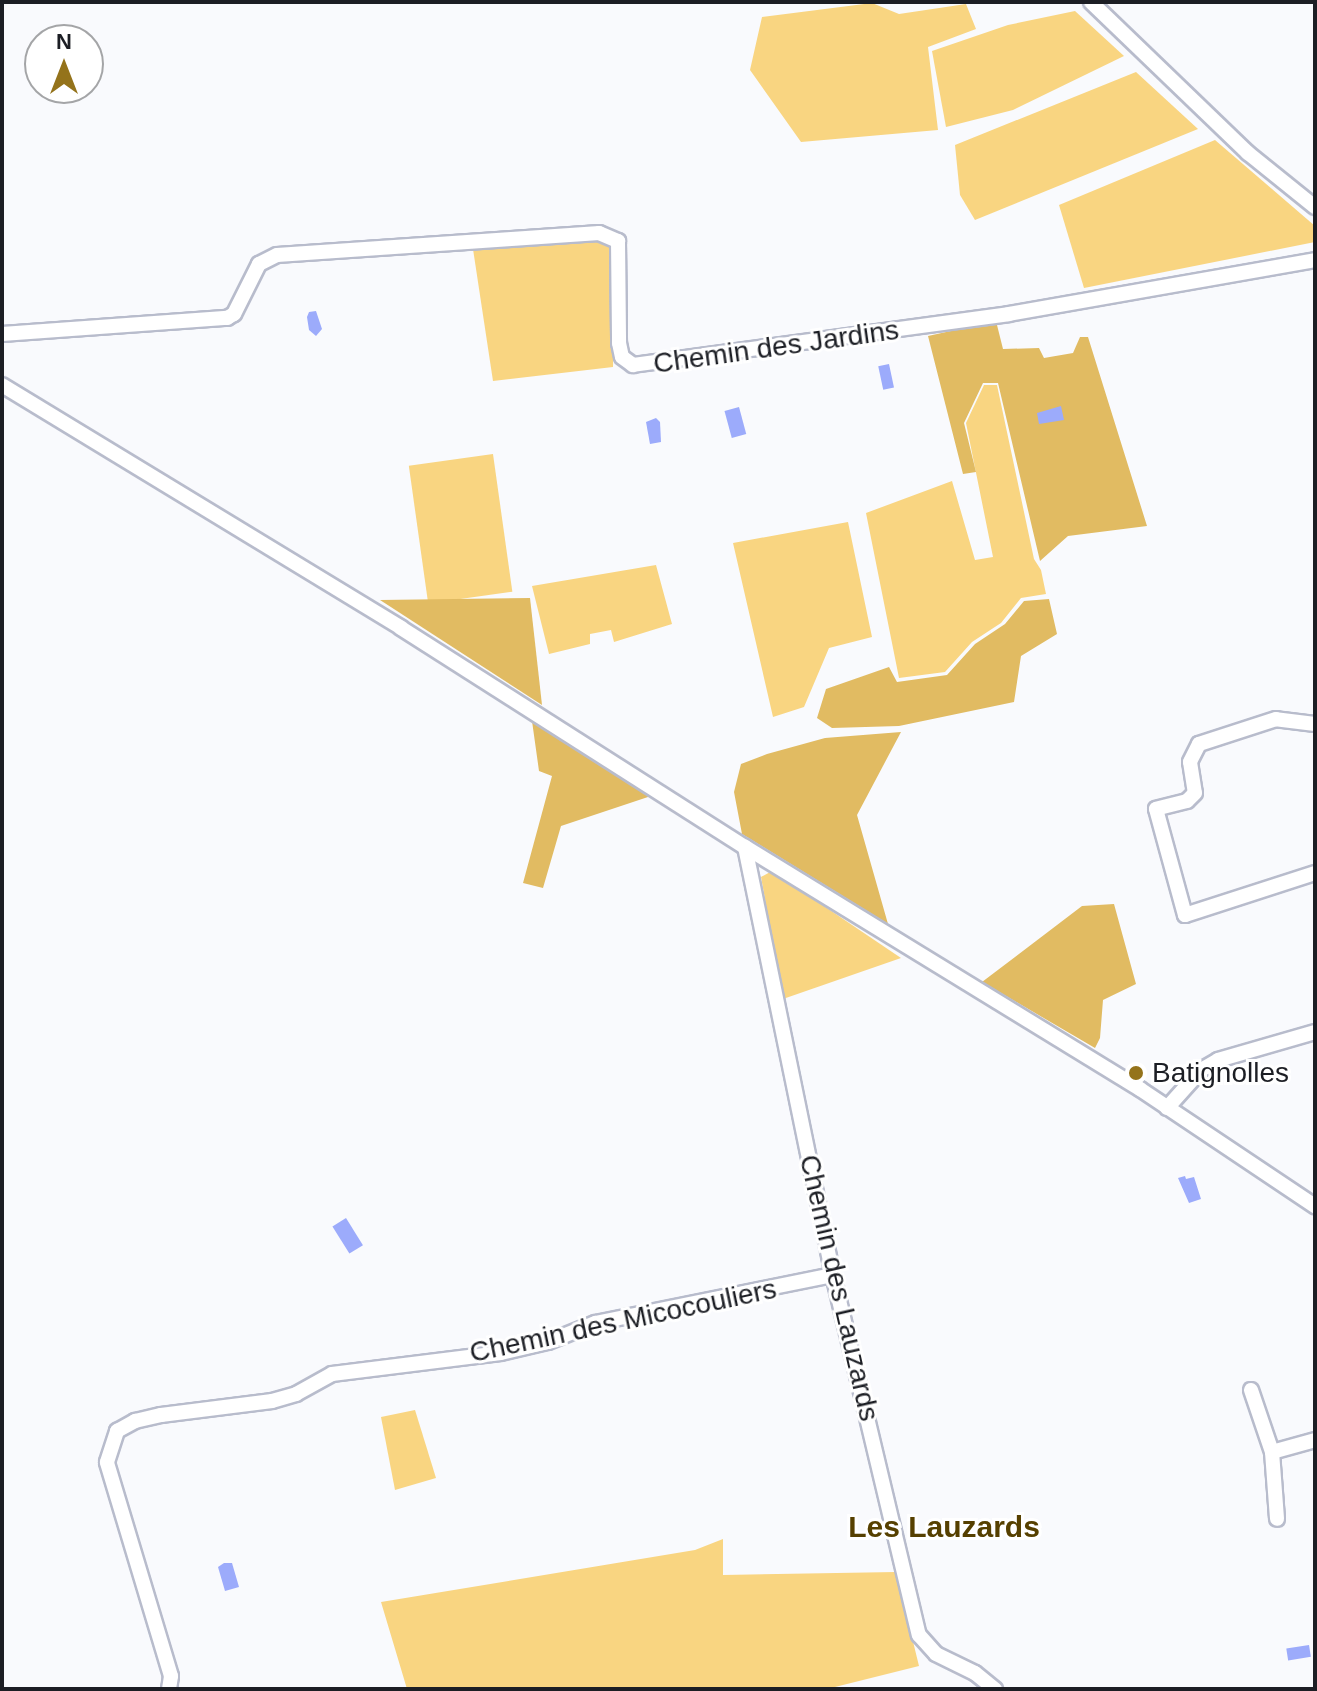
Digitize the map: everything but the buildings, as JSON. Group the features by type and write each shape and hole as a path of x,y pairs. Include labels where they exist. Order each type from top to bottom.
{"street":[{"path":"1091,2 1248,153 1315,207"},
{"name":"Chemin des Jardins","path":"2,334 227,318 234,314 259,264 277,255 599,233 618,241 622,357 626,363 644,365 1009,314 1315,260"},
{"path":"2,385 401,628 745,847 1167,1108 1315,1206"},
{"path":"1315,724 1276,719 1199,744 1190,762 1195,793 1187,801 1156,809 1185,915 1315,873"},
{"name":"Chemin des Lauzards","path":"745,847 833,1275 919,1635 936,1654 975,1673 995,1689"},
{"path":"1167,1108 1201,1070 1218,1060 1315,1032"},
{"name":"Chemin des Micocouliers","path":"169,1689 171,1676 107,1462 117,1431 135,1421 161,1415 272,1401 296,1394 332,1374 501,1353 548,1342 595,1323 833,1275"},
{"path":"1251,1390 1272,1452 1277,1519"},
{"path":"1272,1452 1315,1440"}],"shaded area":[{"path":"872,3 899,14 966,4 976,29 928,47 938,130 801,142 750,70 762,17"},
{"path":"1075,11 1124,56 1013,110 946,127 932,51 1008,25"},
{"path":"1136,72 1198,129 975,220 960,195 955,145"},
{"path":"1215,140 1315,226 1315,242 1084,288 1059,205"},
{"path":"602,240 615,252 613,367 493,381 473,249"},
{"path":"996,321 1003,349 1039,348 1044,358 1073,353 1080,337 1088,337 1147,526 1068,536 1040,561 998,383 983,383 964,423 976,472 963,474 928,336"},
{"path":"984,385 997,385 1034,559 1041,570 1046,594 1021,598 1001,623 972,642 945,672 899,678 866,513 952,481 975,560 993,557 966,423"},
{"path":"493,454 512,592 428,603 409,466"},
{"path":"848,522 872,637 829,648 804,707 773,717 733,543"},
{"path":"656,565 672,624 614,642 611,630 590,634 590,644 549,654 532,586"},
{"path":"530,598 542,705 380,600"},
{"path":"1049,599 1057,634 1021,656 1014,702 899,726 832,728 817,718 826,689 889,667 897,682 947,675 975,644 1005,624 1024,601"},
{"path":"532,721 651,796 561,826 543,888 523,883 552,776 539,771"},
{"path":"901,732 857,815 888,924 742,834 734,792 741,764 767,754 825,738"},
{"path":"772,871 901,958 783,999 761,877"},
{"path":"1114,904 1136,984 1103,1000 1100,1038 1095,1048 982,982 1082,906"},
{"path":"415,1410 436,1478 395,1490 381,1417"},
{"path":"723,1539 723,1575 896,1572 919,1666 827,1689 407,1689 381,1602 695,1550"}],"water":[{"path":"316,311 322,329 316,336 309,330 307,317 309,312"},
{"path":"889,364 894,387 883,390 878,366"},
{"path":"1061,406 1064,420 1039,424 1037,413"},
{"path":"739,407 746,434 732,438 725,411"},
{"path":"656,418 660,422 661,442 650,444 646,422"},
{"path":"1185,1176 1186,1179 1194,1177 1201,1199 1189,1203 1178,1178"},
{"path":"346,1218 363,1245 349,1254 332,1226"},
{"path":"232,1563 239,1587 225,1591 218,1567"},
{"path":"1309,1645 1311,1657 1288,1660 1286,1649"}],"place":[{"name":"Batignolles","path":"1136,1073"}],"district":[{"name":"Les Lauzards","path":"944,1527"}]}
